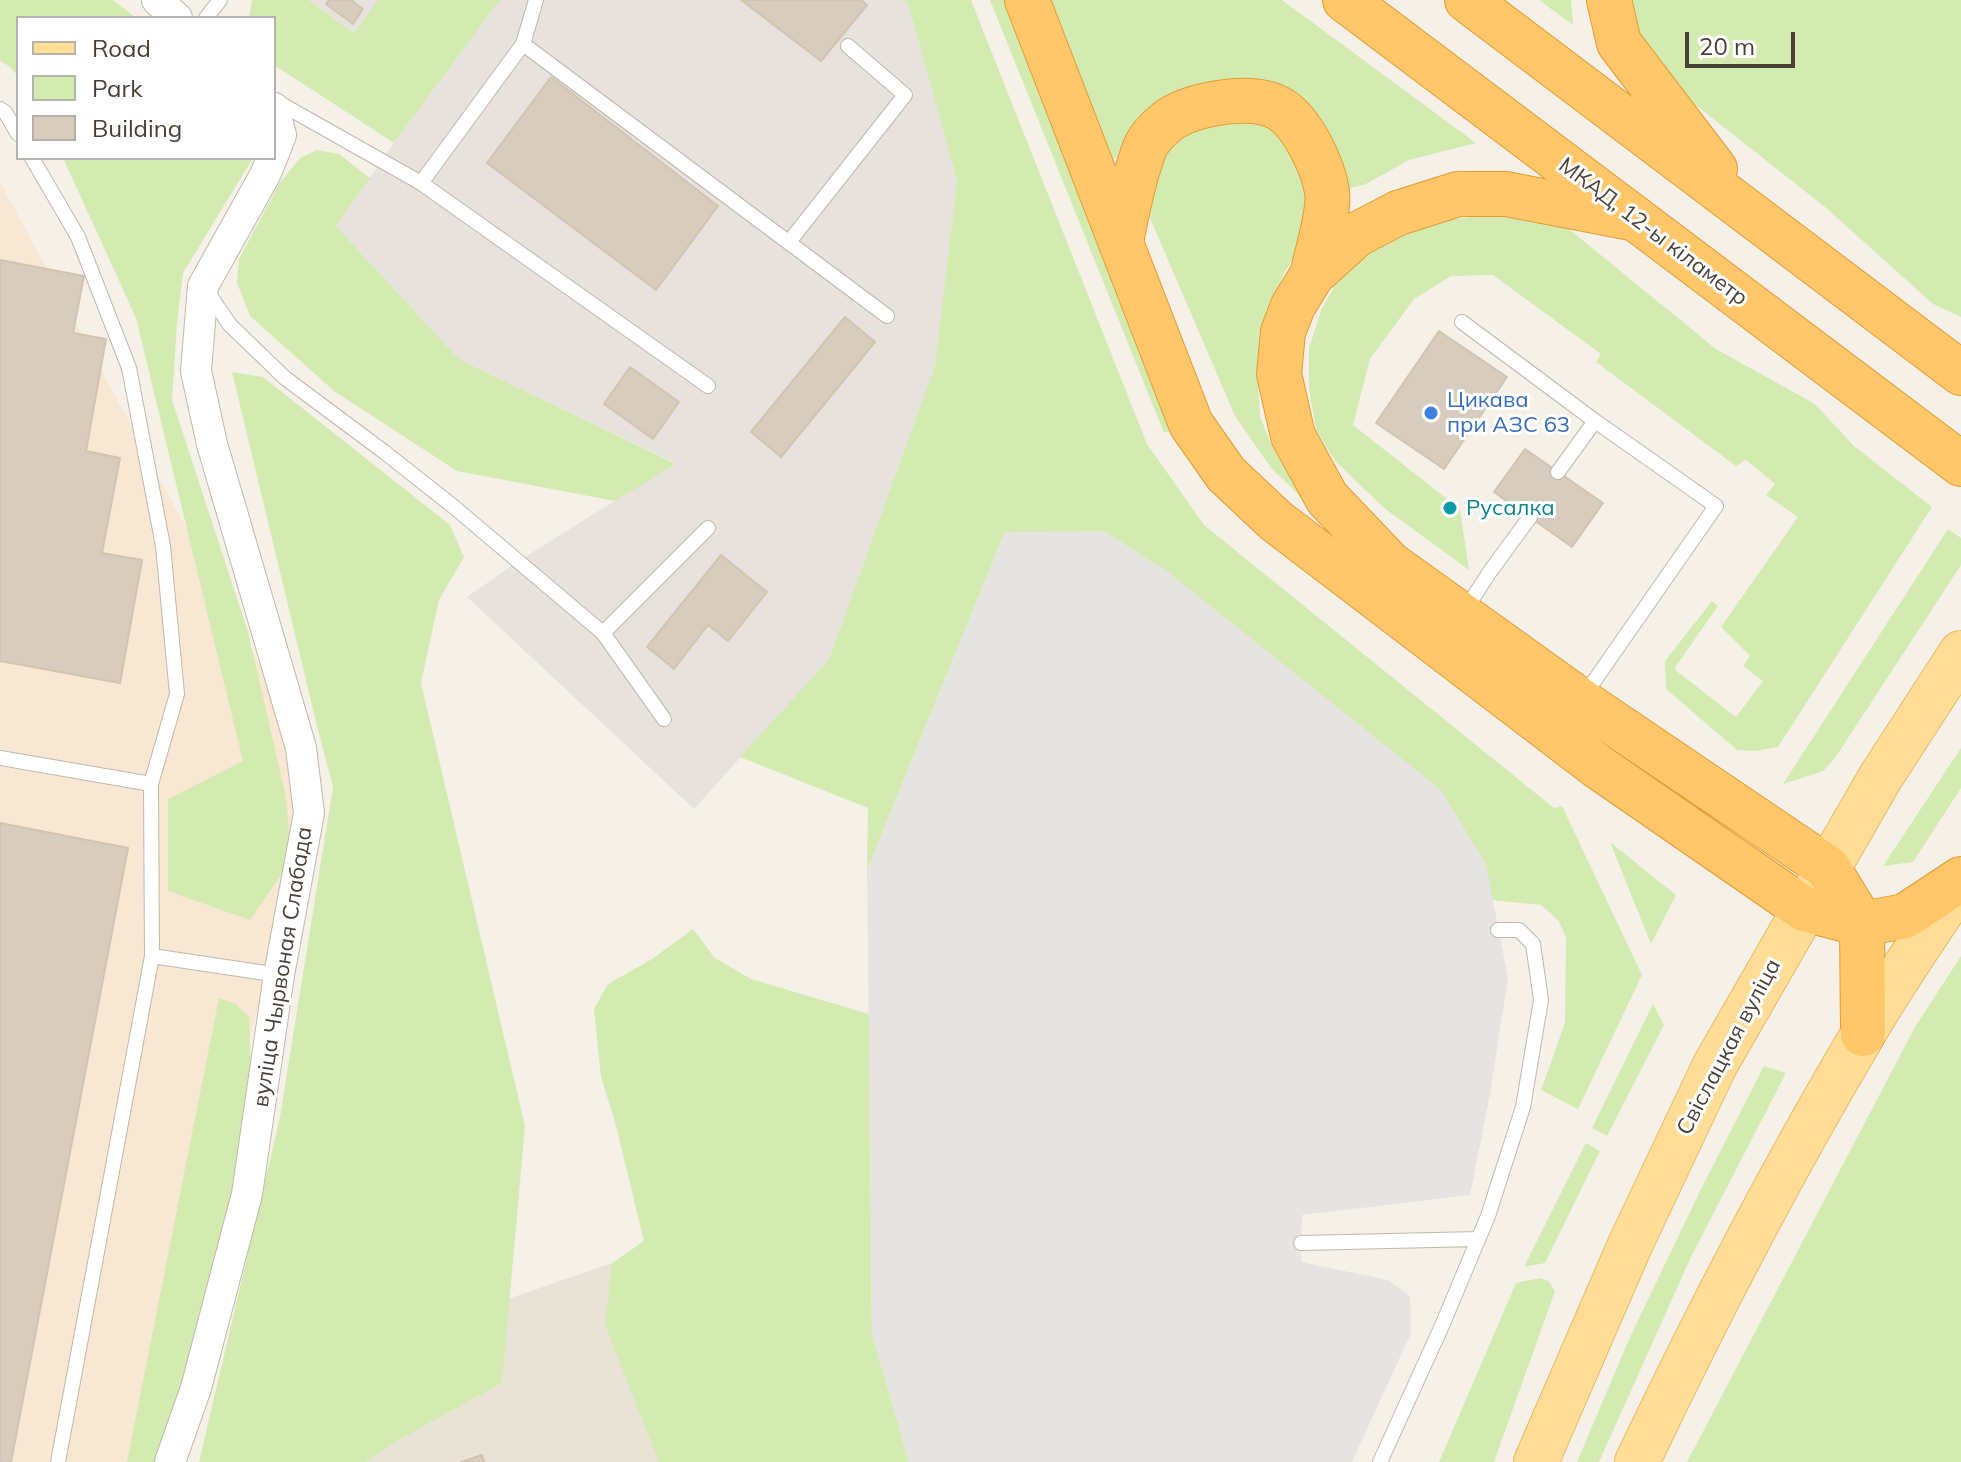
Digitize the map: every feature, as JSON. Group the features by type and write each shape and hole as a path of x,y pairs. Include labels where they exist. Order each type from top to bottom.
{"highway":[{"path":"1027,0 1191,424 1226,474 1276,521 1597,766 1804,909 1862,924 1905,916 1961,881"},
{"name":"МКАД, 12-ы кіламетр","path":"1345,0 1961,464"},
{"path":"1467,0 1947,362"},
{"path":"1609,0 1619,43 1748,212"},
{"path":"1121,242 1131,189 1146,144 1172,117 1202,107 1247,100 1277,107 1291,117 1308,141 1320,169 1327,192 1326,211 1312,275"},
{"path":"1636,219 1506,194 1458,194 1398,213 1356,235 1312,275 1293,306 1283,332 1279,374 1293,436 1327,498 1390,564 1581,701 1828,868 1862,924 1863,1034"}],"main road":[{"name":"Свіслацкая вуліца","path":"1536,1462 1630,1245 1715,1065 1880,778 1961,653"},
{"path":"1637,1462 1785,1169 1863,1034 1961,881"}],"street":[{"path":"157,0 175,16"},
{"name":"вуліца Чырвоная Слабада","path":"276,116 281,135 276,148"},
{"name":"вуліца Чырвоная Слабада","path":"170,1462 196,1388 247,1194 279,975 309,813 301,748 212,444 196,371 203,286 271,160"}],"lane":[{"path":"208,16 220,0"},
{"path":"421,183 523,44 536,0"},
{"path":"523,44 887,316"},
{"path":"789,242 905,95 848,46"},
{"path":"276,101 421,183 708,386"},
{"path":"0,109 16,131"},
{"path":"33,160 78,237 129,368 163,546 177,694 151,784 152,956 58,1462"},
{"path":"203,286 230,325 285,378 454,507 603,633 664,719"},
{"path":"1462,322 1716,506 1581,701"},
{"path":"1558,472 1595,421"},
{"path":"1462,616 1530,517"},
{"path":"603,633 708,528"},
{"path":"0,758 151,784"},
{"path":"1380,1462 1488,1216 1523,1107 1541,1000 1533,944 1519,930 1498,930"},
{"path":"152,956 279,975"},
{"path":"1301,1243 1478,1239"}],"shaded area":[{"path":"309,0 378,0 354,33"},
{"path":"500,0 903,0 908,4 957,180 935,365 829,659 694,809 467,597 675,463 459,359 336,226"},
{"path":"0,182 322,780 183,1274 139,1462 0,1462"},
{"path":"1104,531 1168,572 1440,789 1486,864 1508,978 1470,1195 1302,1215 1301,1262 1388,1280 1410,1296 1411,1333 1352,1462 909,1462 872,1333 867,870 1005,532"},
{"path":"612,1263 669,1462 365,1462 502,1383 508,1299"}],"green space":[{"path":"0,0 113,0 133,16 16,16 16,74 0,61"},
{"path":"252,0 309,0 354,33 378,0 500,0 394,143 276,66 276,16 249,16"},
{"path":"903,0 971,0 1147,444 1204,525 1554,808 1562,806 1642,975 1578,1109 1541,1090 1565,1023 1566,937 1558,920 1541,905 1492,900 1486,864 1005,532 867,870 868,808 740,757 829,659 935,365 957,180 908,4"},
{"path":"990,0 1007,0 1177,428 1164,433"},
{"path":"1046,0 1282,0 1476,143 1409,160 1364,185 1348,188 1281,90 1129,156 1106,160"},
{"path":"1539,0 1571,0 1573,25"},
{"path":"1626,0 1961,0 1961,317 1933,304 1825,207 1674,88 1647,55"},
{"path":"1234,115 1275,128 1312,188 1300,249 1284,273 1260,332 1259,400 1260,416 1281,462 1331,526 1271,468 1235,416 1150,218 1150,184 1155,167 1172,144 1187,130"},
{"path":"317,150 339,154 370,178 336,226 459,359 676,464 615,501 457,471 334,391 250,316 237,283 239,259 279,184 300,158"},
{"path":"64,160 252,160 183,273 172,400 248,632 286,797 289,833 287,866 250,920 168,891 168,799 243,761 136,318"},
{"path":"1507,212 1564,225 1716,349 1815,404 1854,446 1932,507 1778,747 1737,750 1666,689 1665,661 1712,601 1718,606 1674,669 1736,717 1763,681 1743,666 1750,656 1721,627 1798,517 1766,495 1775,484 1746,460 1736,466 1596,362 1601,354 1493,275 1451,276 1414,299 1370,359 1353,425 1460,509 1469,570 1384,508 1335,461 1316,430 1309,389 1309,348 1322,308 1346,267 1383,242 1419,224"},
{"path":"232,372 263,377 450,525 464,557 439,600 421,683 525,1126 502,1383 365,1462 199,1462 280,1117 333,787"},
{"path":"1948,529 1961,538 1961,565 1835,758 1823,771 1783,784"},
{"path":"1961,748 1961,788 1913,862 1883,866"},
{"path":"1610,842 1676,895 1651,944"},
{"path":"693,929 715,958 751,979 869,1014 872,1333 909,1462 659,1462 605,1325 612,1263 644,1241 601,1077 594,1009 608,984 652,959"},
{"path":"1961,956 1961,1462 1687,1462 1915,1027"},
{"path":"219,998 236,1004 249,1017 251,1067 240,1169 157,1462 127,1462"},
{"path":"1653,1004 1664,1025 1607,1136 1592,1128"},
{"path":"1764,1066 1786,1073 1691,1257 1599,1462 1577,1462 1630,1337"},
{"path":"1586,1143 1600,1151 1545,1263 1524,1267"},
{"path":"1540,1278 1549,1281 1555,1291 1494,1462 1439,1462 1516,1283"}],"building":[{"path":"329,0 351,0 363,9 353,24 326,4"},
{"path":"741,0 861,0 867,5 821,61"},
{"path":"551,77 718,206 656,290 487,163"},
{"path":"0,260 84,276 73,333 106,339 86,451 120,458 102,553 142,560 120,683 0,661"},
{"path":"845,317 875,342 781,457 751,432"},
{"path":"1439,331 1507,377 1444,469 1376,423"},
{"path":"630,367 679,402 653,439 604,404"},
{"path":"1525,449 1603,503 1572,547 1494,492"},
{"path":"721,555 767,592 728,641 708,625 674,669 647,647"},
{"path":"0,823 128,848 11,1462 0,1462"},
{"path":"482,1455 484,1462 461,1462"}],"place":[{"name":"Цикава при АЗС 63","path":"1431,413"},
{"name":"Русалка","path":"1450,508"}]}
